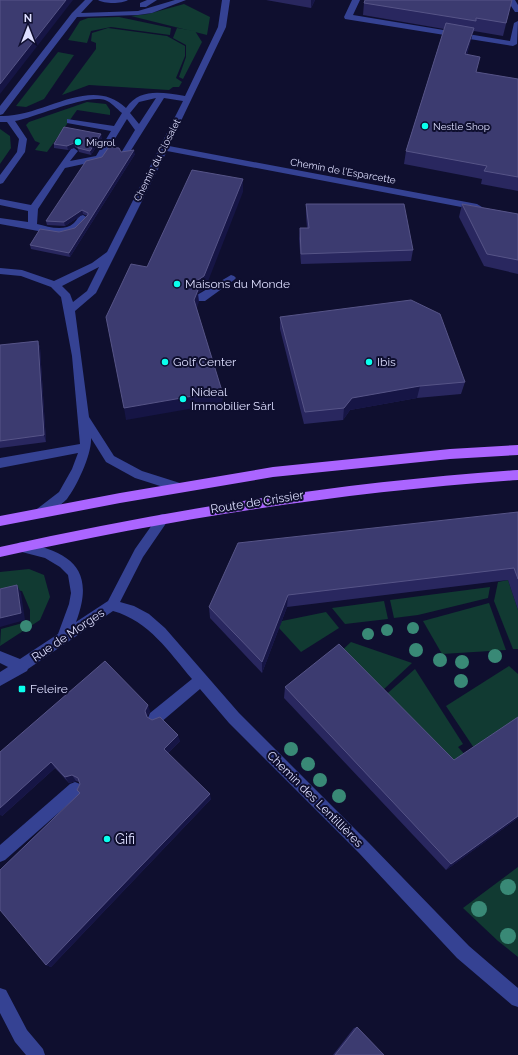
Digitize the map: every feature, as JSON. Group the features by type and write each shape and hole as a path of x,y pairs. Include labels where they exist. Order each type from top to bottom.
{"main road":[{"path":"0,522 41,513 272,472 450,454 518,450"},
{"name":"Route de Crissier","path":"0,552 163,519 286,497 461,478 518,475"}],"street":[{"path":"102,0 124,0"},
{"path":"143,5 153,0"},
{"path":"75,15 138,13 182,0"},
{"name":"Chemin du Closalet","path":"70,310 91,293 188,99 222,27 226,0"},
{"path":"356,0 348,17 513,44 518,23"},
{"path":"511,0 518,10"},
{"path":"0,112 75,15 91,3 119,8 166,4"},
{"path":"62,166 99,158 126,113 136,100 145,97 162,96 188,99"},
{"path":"125,153 162,96"},
{"path":"0,119 11,122 90,97 107,98 117,104 140,130"},
{"path":"0,180 21,152 23,139 11,122"},
{"path":"70,122 116,129"},
{"path":"88,135 94,126"},
{"name":"Chemin de l'Esparcette","path":"163,148 489,209"},
{"path":"32,226 33,209 74,151"},
{"path":"0,202 33,209"},
{"path":"0,221 64,232 78,226 83,218"},
{"path":"55,285 94,265 111,253"},
{"path":"0,271 22,273 55,285 66,296 70,310 84,419 86,447 77,470 63,495 41,513"},
{"path":"201,298 231,278"},
{"path":"84,419 110,460 139,475 179,488"},
{"path":"0,463 86,447"},
{"name":"Rue de Morges","path":"0,680 22,667 112,605 139,553 163,519"},
{"path":"22,547 51,554 71,569 76,579 78,592 75,608 62,640"},
{"name":"Chemin des Lentillières","path":"112,605 130,610 144,618 160,632 234,718 364,848 463,952 518,999"},
{"path":"0,658 22,667"},
{"path":"155,718 201,680"},
{"path":"0,855 75,789"},
{"path":"0,996 21,1036 37,1055"}],"green space":[{"path":"184,4 210,17 207,35 131,16 148,14"},
{"path":"119,17 171,28 170,35 111,27 91,31 87,43 68,40 80,21 88,18"},
{"path":"108,28 167,36 185,46 185,56 176,78 182,82 179,87 173,87 169,90 89,85 62,95 96,49 96,43 91,41 92,33"},
{"path":"177,28 195,31 202,42 183,79 179,77 186,57 186,45 173,38"},
{"path":"58,52 74,55 44,99 26,107 16,106"},
{"path":"87,102 106,104 110,110 110,115 77,110 47,152 35,150 40,143 35,141 26,125 29,122"},
{"path":"0,129 10,136 11,148 0,164"},
{"path":"29,569 44,575 50,597 40,620 0,646 1,629 30,621 30,610 22,591 0,588 0,572"},
{"path":"508,580 518,610 518,649 513,649 494,601 498,582"},
{"path":"490,587 488,598 418,615 394,618 390,600"},
{"path":"384,601 388,619 345,624 332,608"},
{"path":"489,603 506,650 442,654 423,621"},
{"path":"326,612 339,628 301,652 279,628 282,621"},
{"path":"351,642 412,663 384,689 337,655"},
{"path":"509,666 518,674 518,722 476,751 446,706"},
{"path":"415,669 463,744 458,747 467,757 449,769 381,699"},
{"path":"518,867 518,957 498,941 463,908"}],"building":[{"path":"0,0 66,0 0,84"},
{"path":"365,0 512,0 506,23 476,18 476,21 364,3"},
{"path":"446,23 474,28 465,54 480,57 476,72 518,79 518,177 484,171 487,166 406,151"},
{"path":"64,127 101,134 90,151 78,148 78,146 74,143 67,146 54,144"},
{"path":"109,147 119,148 121,152 134,150 69,253 30,245 40,229 59,232 75,228 88,215 88,213 82,210 64,222 46,221 86,161 102,157"},
{"path":"192,170 243,179 204,276 195,282 195,289 198,290 194,300 222,391 124,408 106,317 131,264 147,267"},
{"path":"306,204 404,204 413,250 301,254 300,228 309,228"},
{"path":"462,204 518,214 518,260 487,254"},
{"name":"Ibis","path":"411,300 440,314 465,382 420,386 352,398 344,408 305,412 280,317"},
{"path":"38,341 44,435 0,441 0,345"},
{"path":"518,512 518,579 514,568 288,595 262,662 209,607 238,543"},
{"path":"17,585 21,613 0,618 0,589"},
{"path":"339,644 454,760 518,717 518,816 451,864 285,687"},
{"name":"Gifi","path":"105,661 148,705 145,711 147,717 152,720 160,717 178,735 164,749 210,794 46,965 0,910 0,870 80,793 77,790 80,784 78,778 72,775 65,777 51,762 0,808 0,752"},
{"path":"357,1027 384,1055 335,1055"}],"place":[{"name":"Nestle Shop","path":"425,126"},
{"name":"Migrol","path":"78,142"},
{"name":"Maisons du Monde","path":"177,284"},
{"name":"Golf Center","path":"165,362"},
{"name":"Ibis","path":"369,362"},
{"name":"Nideal Immobilier Sàrl","path":"183,399"},
{"name":"Feleire","path":"22,689"},
{"name":"Gifi","path":"107,839"}]}
